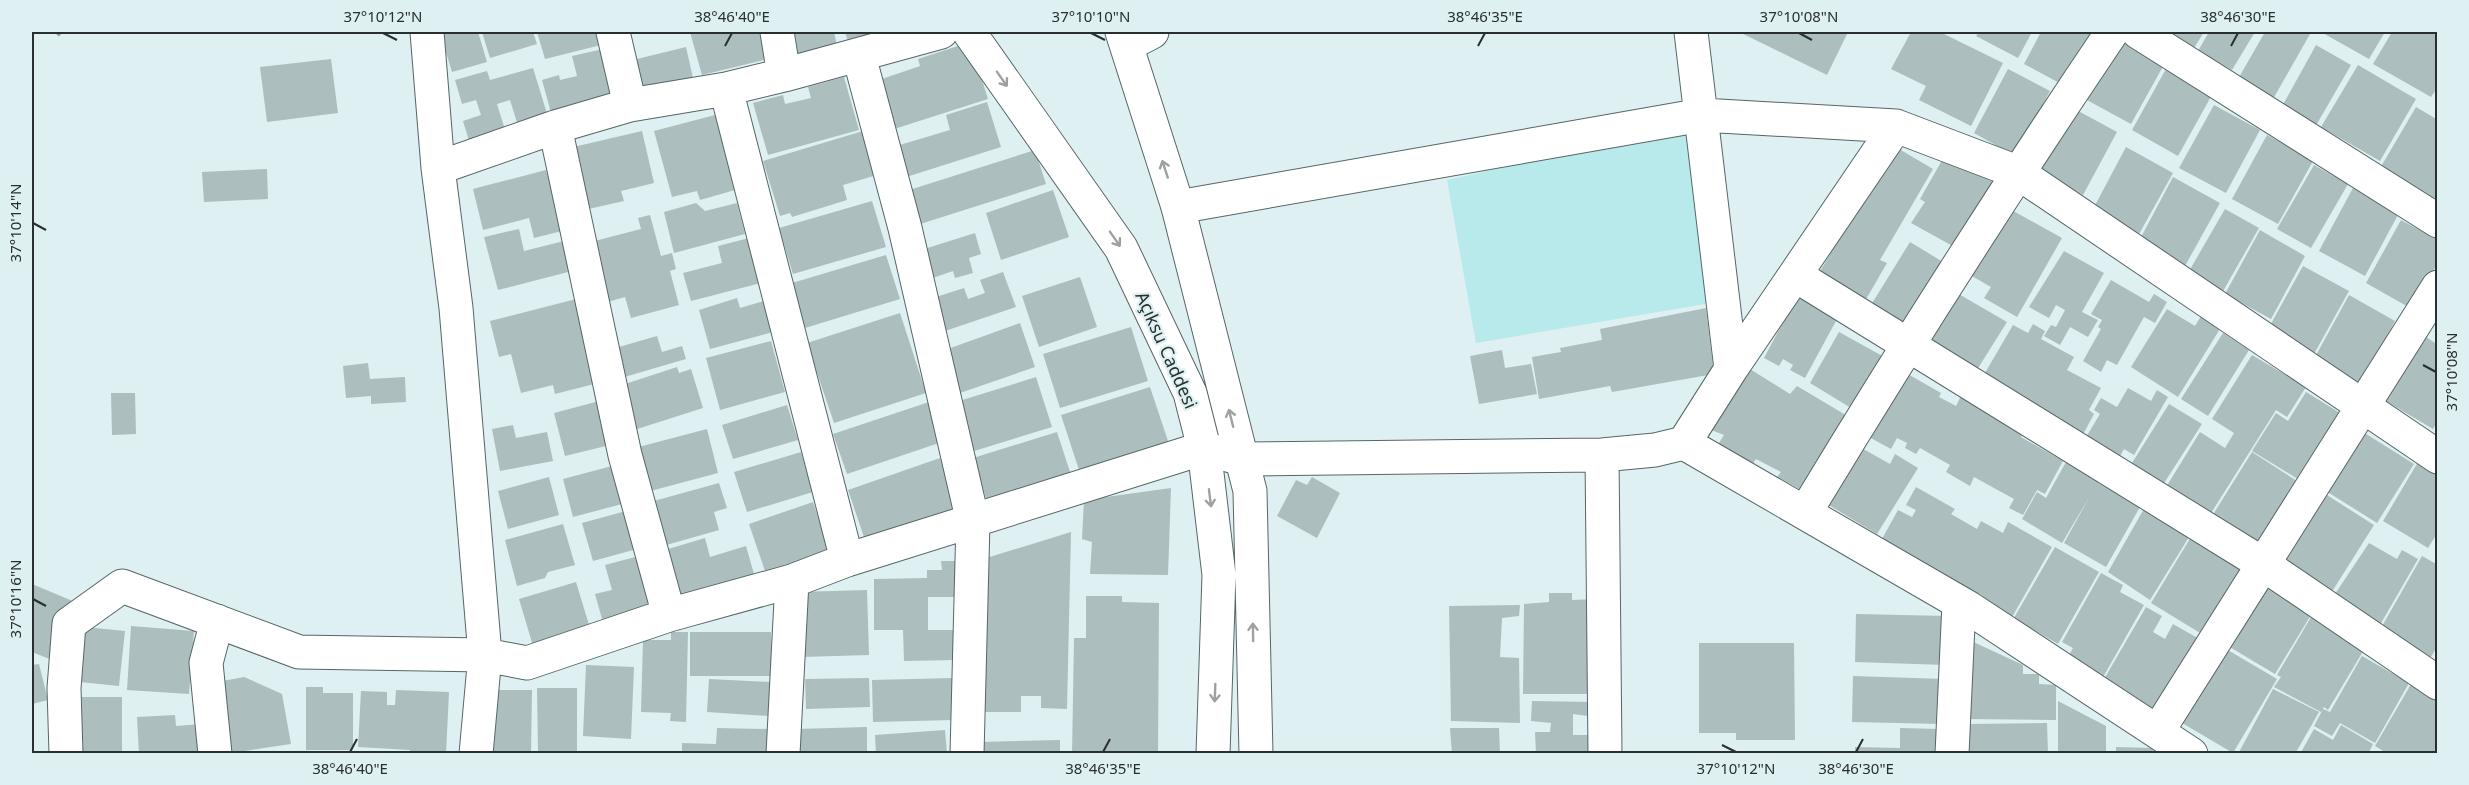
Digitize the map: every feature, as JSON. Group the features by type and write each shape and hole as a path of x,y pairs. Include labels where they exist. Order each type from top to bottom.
{"street":[{"path":"427,32 438,168 456,308 485,654 476,753"},
{"path":"613,32 630,105"},
{"path":"777,32 784,75"},
{"path":"438,168 555,127 630,105 726,89 859,56 941,32"},
{"name":"Açıksu Caddesi","path":"969,32 1121,248 1190,393 1204,448 1219,575 1213,753"},
{"path":"1691,32 1731,369"},
{"path":"1806,511 1906,345 2017,172 2112,32"},
{"path":"2138,32 2438,220"},
{"name":"Açıksu Caddesi","path":"1134,36 1250,491 1256,753"},
{"path":"859,56 905,228 973,522 967,753"},
{"path":"726,89 846,560"},
{"path":"1178,207 1701,115 1896,126 2017,172 2362,408 2438,457"},
{"path":"1684,443 1731,369 1896,126"},
{"path":"555,127 625,455 669,615"},
{"path":"1795,275 2263,564 2438,682"},
{"path":"2158,731 2438,287"},
{"path":"66,753 64,688 69,624 122,586 299,652 485,654 527,663 669,615 792,581 846,560 1204,448 1241,459 1602,455 1655,450 1684,443 1806,511 1959,603 2191,753"},
{"path":"1602,455 1605,753"},
{"path":"783,753 792,581"},
{"path":"1952,753 1959,603"},
{"path":"215,753 206,663 217,621"}],"path":[{"path":"57,32 62,37"}],"shaded area":[{"path":"1688,126 1711,303 1476,343 1447,180"}],"building":[{"path":"440,32 478,32 487,62 452,72"},
{"path":"482,32 533,32 537,44 490,58"},
{"path":"537,32 598,32 601,45 545,59"},
{"path":"690,32 708,32 709,34 766,32 772,58 702,75"},
{"path":"785,32 834,32 838,50 792,61"},
{"path":"845,32 899,32 850,47"},
{"path":"1739,32 1848,32 1827,75"},
{"path":"1911,32 1940,32 2003,63 1971,126 1919,100 1926,86 1891,69"},
{"path":"1979,32 2032,32 2018,58 1976,36"},
{"path":"2041,32 2094,32 2065,86 2024,64"},
{"path":"2166,32 2204,32 2194,48"},
{"path":"2209,32 2255,32 2232,70 2198,51"},
{"path":"2265,32 2310,34 2273,99 2238,79"},
{"path":"2321,32 2385,32 2369,59"},
{"path":"2392,32 2438,32 2438,87 2431,97 2373,64"},
{"path":"2120,36 2166,61 2131,124 2085,99"},
{"path":"970,42 988,99 891,130 876,81 920,66 918,59"},
{"path":"2316,45 2351,65 2314,129 2280,110"},
{"path":"686,47 693,78 640,90 633,60"},
{"path":"603,49 617,103 553,120 542,80 559,75 560,80 577,76 572,56"},
{"path":"331,59 338,113 267,122 260,67"},
{"path":"2358,65 2416,99 2380,161 2321,127"},
{"path":"2167,67 2213,93 2178,156 2132,130"},
{"path":"533,68 549,120 519,129 510,100 497,104 506,133 470,144 463,121 481,115 476,100 462,104 455,80 487,71 490,80"},
{"path":"2008,69 2050,91 2015,156 1974,133"},
{"path":"844,77 859,130 768,155 753,103 783,95 785,104 811,98 808,87"},
{"path":"987,102 1001,147 903,178 893,147 950,130 946,115"},
{"path":"2214,105 2260,130 2226,193 2179,168"},
{"path":"2071,107 2117,132 2083,195 2037,170"},
{"path":"2416,107 2438,120 2438,210 2379,170"},
{"path":"715,115 735,190 700,200 697,191 672,197 654,131"},
{"path":"642,131 654,183 621,191 624,201 584,210 569,148"},
{"path":"863,131 877,175 843,185 847,200 792,217 790,213 780,216 763,161"},
{"path":"2267,135 2313,161 2278,224 2232,199"},
{"path":"1894,146 1933,169 1880,260 1887,263 1865,301 1819,273"},
{"path":"2126,147 2173,173 2138,236 2092,211"},
{"path":"1035,150 1046,184 914,226 903,192"},
{"path":"1945,155 1996,184 1958,249 1911,223 1925,202 1920,199"},
{"path":"2314,165 2348,184 2311,248 2277,229"},
{"path":"267,169 268,199 204,202 202,172"},
{"path":"546,170 562,231 534,238 529,218 483,230 473,189"},
{"path":"2173,177 2220,203 2185,266 2139,241"},
{"path":"2353,188 2399,213 2365,276 2319,251"},
{"path":"1053,190 1069,237 1001,260 986,213"},
{"path":"872,201 886,247 793,274 779,228"},
{"path":"696,203 705,211 737,203 745,234 674,253 664,212"},
{"path":"2008,208 2062,238 2017,317 1984,298 1991,287 1970,275"},
{"path":"2225,209 2259,228 2222,293 2188,273"},
{"path":"650,215 661,256 672,253 676,269 670,271 679,305 631,318 625,297 604,303 587,243 641,229 638,218"},
{"path":"2401,220 2438,240 2438,262 2412,309 2366,283"},
{"path":"519,229 524,251 564,241 572,271 498,290 484,237"},
{"path":"2260,230 2305,256 2271,319 2225,294"},
{"path":"975,233 981,254 969,258 973,273 955,278 953,271 927,280 918,251"},
{"path":"749,238 761,283 691,301 683,273 722,263 718,246"},
{"path":"1910,242 1948,265 1908,329 1871,305"},
{"path":"2064,251 2104,273 2082,312 2098,320 2088,337 2070,327 2060,345 2044,336 2051,325 2056,327 2065,310 2056,305 2049,318 2029,307"},
{"path":"886,255 900,299 805,328 792,283"},
{"path":"2303,266 2349,291 2314,354 2268,329"},
{"path":"1003,272 1016,307 942,332 930,299 964,288 968,299 985,293 980,280"},
{"path":"1080,277 1097,327 1039,347 1022,296"},
{"path":"2111,280 2149,302 2154,294 2167,302 2155,323 2144,317 2117,365 2107,360 2101,372 2083,361 2101,329 2098,327 2102,320 2091,314"},
{"path":"1957,293 2007,322 1975,373 1926,345"},
{"path":"1798,294 1843,308 1805,378 1790,370 1793,365 1783,359 1779,366 1764,358"},
{"path":"2349,295 2395,321 2361,384 2314,359"},
{"path":"580,298 602,382 555,394 553,385 521,393 511,354 499,357 490,321"},
{"path":"737,298 740,308 764,301 773,332 710,349 699,310"},
{"path":"1706,308 1714,374 1612,392 1610,386 1539,399 1532,357 1561,352 1560,348 1602,340 1600,329"},
{"path":"2167,309 2195,326 2204,311 2223,324 2178,397 2131,367"},
{"path":"900,313 926,393 834,423 807,343"},
{"path":"1020,323 1035,367 960,393 945,350"},
{"path":"2033,324 2045,331 2041,339 2074,357 2067,370 2101,388 2089,410 2094,414 2081,438 1982,378 2013,325 2028,333"},
{"path":"1131,327 1148,381 1060,408 1043,354"},
{"path":"1839,332 1886,358 1856,411 1810,383"},
{"path":"2419,332 2438,345 2438,421 2433,429 2379,397"},
{"path":"2223,333 2249,350 2208,416 2181,399"},
{"path":"657,336 662,352 682,346 686,359 621,378 612,349"},
{"path":"771,341 785,392 720,410 706,358"},
{"path":"1502,350 1505,368 1531,364 1537,394 1479,404 1470,356"},
{"path":"2252,355 2306,387 2287,417 2276,410 2208,518 2163,492 2200,432 2225,448 2234,433 2212,419"},
{"path":"368,363 370,379 405,377 406,402 371,404 371,396 346,398 343,366"},
{"path":"1745,366 1790,394 1797,386 1849,417 1805,492 1777,477 1781,472 1756,459 1750,468 1715,449 1724,435 1706,428"},
{"path":"677,367 679,373 691,369 703,408 634,430 619,386"},
{"path":"1906,373 1941,393 1939,397 1956,406 1962,394 2025,428 2021,437 2063,461 2045,494 2037,490 2023,515 2009,508 2014,499 1974,477 1970,486 1946,472 1950,465 1920,448 1916,454 1905,448 1907,443 1897,438 1891,449 1869,437"},
{"path":"1036,377 1052,427 971,452 956,402"},
{"path":"1150,387 1169,444 1080,473 1061,415"},
{"path":"2128,388 2151,401 2157,390 2168,397 2134,455 2124,449 2114,467 2080,447 2100,414 2094,410 2101,398 2117,407"},
{"path":"2306,392 2345,416 2301,481 2252,451 2276,413 2288,421"},
{"path":"111,393 135,393 136,434 112,435"},
{"path":"603,400 614,444 565,456 554,413"},
{"path":"929,402 942,442 847,474 833,434"},
{"path":"2169,404 2202,424 2159,491 2127,471"},
{"path":"787,405 798,440 733,459 722,425"},
{"path":"513,425 516,438 547,432 553,461 500,471 492,429"},
{"path":"707,429 718,473 643,493 631,449"},
{"path":"1057,432 1073,481 989,507 973,458"},
{"path":"2363,432 2414,464 2377,523 2326,491"},
{"path":"1858,446 1890,464 1895,454 1918,468 1877,534 1827,504"},
{"path":"801,452 813,492 747,512 734,472"},
{"path":"2252,452 2300,483 2258,551 2209,521"},
{"path":"2421,457 2438,467 2438,532 2428,548 2383,521"},
{"path":"940,458 959,512 866,543 848,490"},
{"path":"2067,460 2100,479 2098,483 2114,492 2117,487 2140,507 2106,567 2064,543 2090,496 2062,543 2022,519 2037,492 2046,498"},
{"path":"612,466 622,504 573,517 563,479"},
{"path":"549,477 559,515 508,529 498,491"},
{"path":"1312,477 1340,493 1317,538 1277,516 1296,480 1307,485"},
{"path":"719,483 727,508 714,512 719,530 656,548 643,504"},
{"path":"1916,487 1955,509 1951,514 1977,529 1981,521 2003,533 2008,522 2052,547 2011,619 1980,601 1983,596 1971,589 1969,593 1935,575 1937,570 1924,563 1919,572 1877,548 1898,510 1912,517 1916,510 1906,505"},
{"path":"1171,488 1168,575 1090,574 1092,542 1082,539 1084,500"},
{"path":"2319,490 2374,525 2328,598 2274,563"},
{"path":"813,502 830,552 766,574 749,524"},
{"path":"2145,507 2189,537 2150,600 2108,572"},
{"path":"626,511 637,549 593,561 582,523"},
{"path":"563,524 575,565 548,572 545,578 517,586 505,540"},
{"path":"1071,532 1067,709 1041,708 1041,696 1021,696 1021,712 980,712 983,559"},
{"path":"2194,532 2248,565 2205,636 2151,603"},
{"path":"705,538 710,557 746,546 756,581 674,605 658,552"},
{"path":"2369,543 2397,559 2402,550 2418,559 2380,625 2331,600"},
{"path":"2055,547 2099,572 2058,644 2014,618"},
{"path":"639,556 654,612 604,626 595,594 612,590 605,565"},
{"path":"2422,556 2438,565 2438,645 2431,657 2381,628"},
{"path":"941,561 963,561 963,597 928,597 928,630 956,630 956,660 904,661 903,630 874,630 874,579 927,578 927,570 942,570"},
{"path":"2101,573 2123,585 2120,592 2144,605 2102,679 2067,659 2073,648 2062,642"},
{"path":"2264,578 2314,610 2275,674 2223,643"},
{"path":"576,582 590,628 533,646 519,599"},
{"path":"32,584 75,602 52,660 32,652"},
{"path":"867,590 869,655 802,657 799,592"},
{"path":"1549,593 1572,593 1572,600 1598,599 1596,694 1523,694 1524,604 1549,602"},
{"path":"1086,596 1122,596 1122,602 1159,603 1158,754 1072,754 1074,638 1086,638"},
{"path":"1520,605 1519,616 1502,618 1500,657 1519,658 1520,723 1451,721 1449,606"},
{"path":"2146,607 2162,616 2153,632 2165,639 2173,624 2201,640 2155,718 2100,686"},
{"path":"2314,612 2365,648 2328,710 2324,707 2321,712 2274,687 2281,677 2277,675"},
{"path":"1856,614 1947,616 1946,665 1855,662"},
{"path":"75,626 125,631 119,686 70,681"},
{"path":"131,626 194,631 189,694 127,690"},
{"path":"671,632 688,632 686,722 670,721 671,713 641,712 643,640 671,640"},
{"path":"690,632 771,632 771,676 690,676"},
{"path":"1969,640 2023,665 2023,674 2039,674 2039,684 2056,685 2056,720 1968,719"},
{"path":"1699,643 1794,643 1795,740 1736,740 1736,733 1699,733"},
{"path":"2221,646 2277,679 2233,753 2177,720"},
{"path":"2362,656 2409,683 2375,743 2340,723 2332,736 2314,726 2323,709 2330,712"},
{"path":"39,664 48,700 32,704 32,665"},
{"path":"586,665 634,667 631,739 583,736"},
{"path":"1853,676 1944,679 1943,724 1852,722"},
{"path":"244,677 282,694 291,744 225,754 212,683"},
{"path":"869,678 870,707 806,709 805,679"},
{"path":"953,678 954,720 873,722 872,680"},
{"path":"709,679 771,682 769,716 707,712"},
{"path":"2414,679 2438,692 2438,749 2435,754 2388,754 2375,746"},
{"path":"306,687 323,687 323,693 353,693 353,750 306,750"},
{"path":"537,688 577,688 577,754 538,754"},
{"path":"2273,689 2319,712 2295,754 2238,754"},
{"path":"396,690 449,692 446,754 410,754 410,750 358,747 361,691 387,692 387,705 395,705"},
{"path":"491,690 532,690 531,754 490,754"},
{"path":"71,697 122,697 122,754 71,754"},
{"path":"1532,701 1595,702 1595,717 1573,714 1573,735 1595,735 1595,754 1536,754 1535,732 1550,732 1551,723 1531,721"},
{"path":"2058,701 2106,726 2106,754 2058,754"},
{"path":"175,715 176,726 202,724 204,754 139,754 137,717"},
{"path":"2047,723 2048,754 1967,754 1967,724"},
{"path":"2341,725 2373,744 2368,754 2300,754 2314,729 2333,740"},
{"path":"867,727 867,754 797,754 796,729"},
{"path":"717,728 769,729 768,754 682,754 682,743 716,744"},
{"path":"1450,728 1499,728 1500,754 1452,754"},
{"path":"1900,728 1938,729 1937,754 1855,754 1855,747 1900,748"},
{"path":"945,730 947,754 876,754 875,735"},
{"path":"1060,740 1060,754 979,754 979,742"},
{"path":"2116,747 2153,748 2153,754 2116,754"}]}
